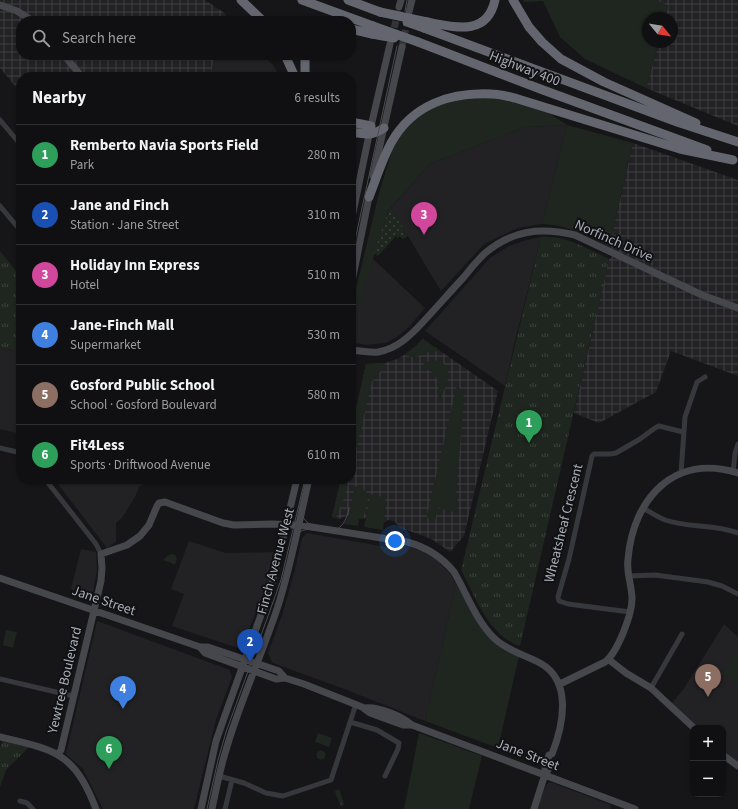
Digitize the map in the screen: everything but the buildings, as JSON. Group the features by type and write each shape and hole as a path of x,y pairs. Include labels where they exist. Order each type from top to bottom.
{"highway":[{"path":"241,0 258,16"},
{"path":"302,0 339,16"},
{"name":"Highway 400","path":"348,0 380,12 426,25 677,122 738,142"},
{"path":"426,25 459,28 472,26 482,22 488,16 494,6 495,0"},
{"path":"513,0 529,27 542,42 562,59 604,82 680,115 724,137"},
{"path":"356,23 372,30"},
{"path":"356,29 372,30"},
{"name":"Highway 400","path":"372,30 418,42 736,161"},
{"path":"287,60 293,72"},
{"path":"305,60 305,72"},
{"path":"369,197 391,144 407,121 422,109 435,102 461,94 493,94 518,99 680,149 736,161"},
{"path":"356,124 375,134 384,128"},
{"path":"356,132 370,131"}],"street":[{"path":"409,12 412,0"},
{"path":"0,5 17,11 26,16"},
{"path":"356,198 390,44"},
{"path":"356,261 402,47"},
{"path":"68,60 78,72"},
{"path":"0,120 16,139"},
{"path":"0,206 16,225"},
{"name":"Norfinch Drive","path":"356,350 378,352 391,348 404,341 483,255 497,244 513,236 535,231 557,231 575,235 702,294 738,308"},
{"path":"681,473 683,432 686,410 697,382 705,377"},
{"name":"Wheatsheaf Crescent","path":"630,612 568,604 559,600 558,597 570,559 589,474 591,458 594,454 616,453 655,428 665,427 683,432"},
{"path":"560,684 608,659 618,642 630,612 632,601 628,569 629,552 637,519 643,508 658,488 681,473 706,469 736,472 735,453 738,444"},
{"path":"0,448 16,452"},
{"path":"49,484 96,544 101,554 127,545 140,536 149,525 157,506 162,502 223,523 234,525 299,525 408,542 429,550 454,572 482,623 496,640 512,651 543,665 553,674 560,684 562,698 558,738 552,754 549,755 545,767 545,774 534,809"},
{"name":"Finch Avenue West","path":"201,809 216,741 272,584 296,484"},
{"name":"Finch Avenue West","path":"212,809 227,745 282,593 308,484"},
{"path":"643,508 673,522 721,528 738,533"},
{"name":"Yewtree Boulevard","path":"58,754 61,750 102,574 101,554"},
{"path":"629,576 655,575 708,582 722,586 738,594"},
{"name":"Jane Street","path":"0,578 200,647 208,647 257,663 279,671 285,678"},
{"path":"651,688 682,634"},
{"name":"Jane Street","path":"200,647 205,653 276,679 285,678 356,704 370,713 406,719 412,725 635,809"},
{"path":"608,659 626,673 651,688 691,725"},
{"path":"0,680 73,696"},
{"path":"219,776 244,783 266,793 283,796 331,780 356,704"},
{"path":"350,722 377,730 399,743 398,749 385,776"},
{"path":"0,737 42,747 58,754 80,775 96,809"},
{"path":"726,757 738,766"},
{"path":"225,809 232,780"},
{"path":"20,801 27,803 33,809"}],"shaded area":[{"path":"0,0 205,0 226,14 225,16 16,16 16,60 214,60 211,72 16,72 16,87 0,68"},
{"path":"654,0 738,0 738,126 646,88 657,48 678,48 678,12 666,12 668,6"},
{"path":"214,60 268,60 277,72 211,72"},
{"path":"567,125 542,224 518,228 484,244 441,291 391,208 430,164 525,127"},
{"path":"633,143 738,180 738,376 671,351 656,392 599,423 574,413 609,259 612,257 609,247"},
{"path":"541,237 505,386 425,331 490,258 509,246"},
{"path":"372,258 425,308 408,328 397,337 386,343 366,345 356,343 356,312"},
{"path":"423,339 498,391 464,536 450,552 433,540 402,529 394,521 388,520 384,523 350,515 339,519 332,517 340,484 356,484 356,409 366,364 385,363 397,359 416,346"},
{"path":"0,347 16,352 16,433 0,429"},
{"path":"58,484 144,484 139,487 135,497 122,518 116,523 116,542 107,548"},
{"path":"307,533 398,549 400,545 413,548 437,560 451,575 456,584 425,721 273,663 271,660 268,653 283,612 302,538"},
{"path":"189,541 226,553 276,552 272,573 241,649 172,626 184,594 171,589"},
{"path":"81,549 96,552 97,571 92,596 71,589"},
{"path":"97,621 230,670 232,677 216,720 194,809 103,809 83,769 66,754"},
{"path":"724,624 738,637 738,763 726,753 726,725 695,725 672,703 683,690"},
{"path":"550,782 611,805 610,809 537,809 546,785"}],"green space":[{"path":"523,0 654,0 668,6 666,12 642,12 642,48 657,48 646,88 585,59 560,37 543,1 524,2"},
{"path":"487,97 524,104 544,110 567,125 525,127 430,164 388,211 356,313 357,285 379,193 394,144 414,118 443,102"},
{"path":"567,125 633,143 609,247 577,231 542,224"},
{"path":"391,208 408,236 403,239 396,236 378,256 374,253 388,211"},
{"path":"541,237 568,240 609,259 520,646 509,641 491,625 461,570"},
{"path":"0,251 16,271 16,352 0,347"},
{"path":"423,339 441,352 428,352 415,358 404,355 416,346"},
{"path":"430,360 438,361 444,364 447,368 448,379 441,397 438,397 438,382 436,378 432,372 423,368 424,363"},
{"path":"385,363 383,369 372,381 356,450 356,410 366,364"},
{"path":"457,385 462,391 464,398 456,494 459,513 438,508 435,521 428,519 427,515"},
{"path":"340,484 348,484 345,496 336,518 332,517"},
{"path":"355,487 361,488 369,494 363,519 359,519 358,526 344,524 349,514"},
{"path":"371,494 382,497 386,501 383,530 364,527"},
{"path":"169,555 175,555 177,559 175,564 163,560"},
{"path":"456,584 480,625 519,656 498,748 425,721"},
{"path":"6,630 17,632 13,648 3,645"},
{"path":"738,650 738,683 723,674"},
{"path":"318,733 332,738 329,747 315,742"},
{"path":"419,733 482,756 469,809 404,809"},
{"path":"2,741 29,747 6,770 0,787 0,748"},
{"path":"319,751 323,751 325,755 323,759 319,759 317,757 317,753"},
{"path":"339,789 344,804 341,806 335,791"}],"tunnel":[{"path":"392,38 399,7"},
{"path":"402,47 408,18"}],"tram line":[{"path":"405,11 407,0"},
{"path":"356,236 397,46"},
{"path":"207,809 226,732 281,580 304,484"},
{"path":"300,507 303,518 311,525 318,527"},
{"path":"292,540 299,532 306,530 314,529 331,531 338,528 344,522 349,509"}],"place":[{"name":"Holiday Inn Express","path":"424,235"},
{"name":"Remberto Navia Sports Field","path":"529,443"},
{"name":"Jane and Finch","path":"250,662"},
{"name":"Gosford Public School","path":"708,697"},
{"name":"Jane-Finch Mall","path":"123,709"},
{"name":"Fit4Less","path":"109,769"}]}
